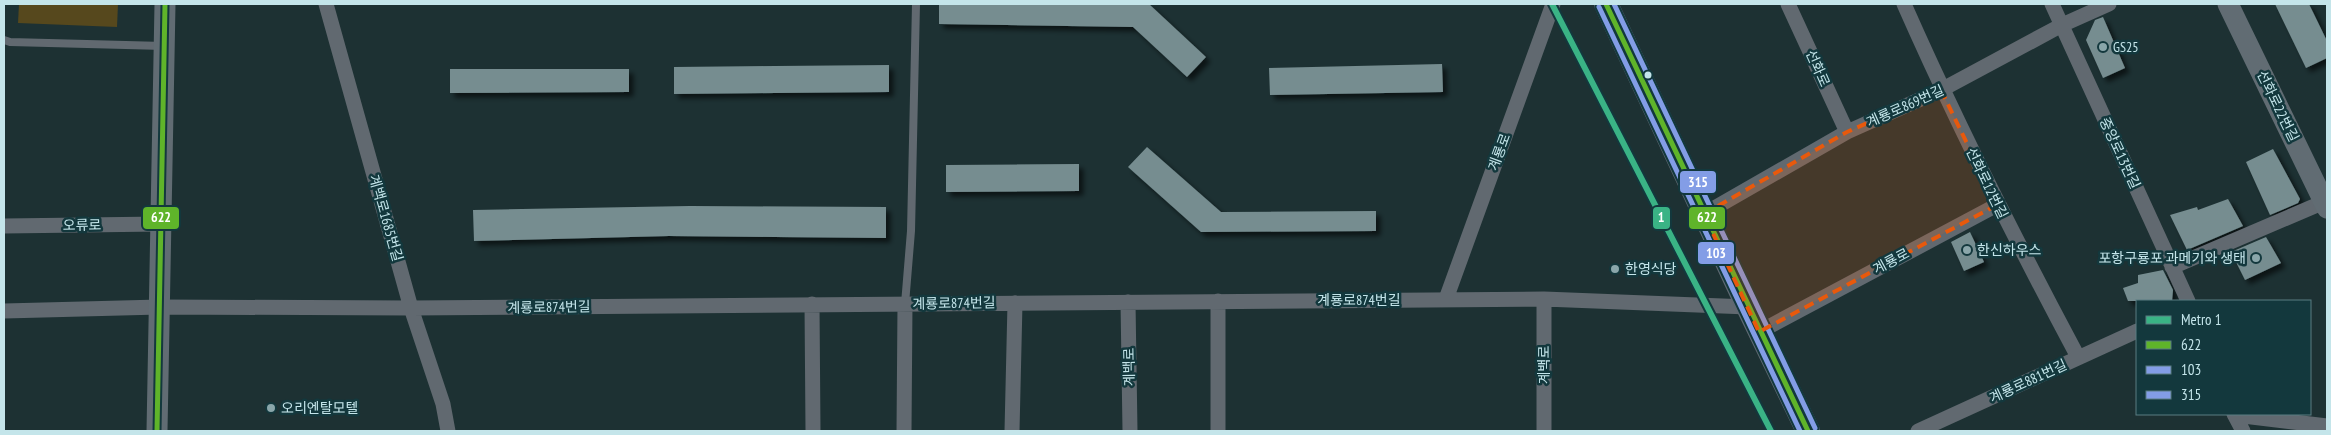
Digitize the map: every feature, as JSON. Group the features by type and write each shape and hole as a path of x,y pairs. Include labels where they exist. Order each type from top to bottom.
{"main road":[{"path":"1606,4 1759,332 1808,431"}],"street":[{"path":"158,431 165,4"},
{"name":"계백로1685번길","path":"326,4 411,308 443,404 448,431"},
{"name":"계룡로","path":"1446,299 1553,4"},
{"name":"선화로","path":"1788,4 1847,132"},
{"name":"선화로12번길","path":"1904,4 1942,90 1997,205 2078,358"},
{"name":"중앙로13번길","path":"2052,4 2188,300"},
{"name":"계룡로869번길","path":"1704,214 1847,132 1942,90 2062,25 2109,4"},
{"name":"선화로22번길","path":"2228,4 2326,205"},
{"name":"계룡로","path":"1759,332 1997,205"},
{"path":"2172,267 2326,205"},
{"name":"오류로","path":"4,226 161,224"},
{"name":"계룡로874번길","path":"160,307 411,308 1544,299 1748,308"},
{"name":"계백로","path":"1544,299 1544,431"},
{"path":"1218,301 1218,431"},
{"name":"계백로","path":"1128,302 1130,431"},
{"path":"1012,431 1015,303"},
{"path":"812,304 814,431"},
{"path":"904,431 905,304"},
{"path":"4,310 160,307"},
{"name":"계룡로881번길","path":"1918,431 2136,331"},
{"path":"2235,415 2243,431"},
{"path":"2242,415 2327,426"}],"lane":[{"path":"905,304 912,231 916,4"},
{"path":"4,40 10,42 164,46"}],"highlighted area":[{"path":"1941,90 1997,205 1759,332 1704,214 1847,132"}],"shaded area":[{"path":"19,4 118,4 117,27 18,23"}],"building":[{"path":"939,4 1149,4 1206,57 1187,77 1133,27 939,24"},
{"path":"2275,4 2309,4 2327,41 2327,58 2306,68"},
{"path":"2103,17 2125,68 2103,78 2086,40 2095,20"},
{"path":"1442,64 1443,92 1270,95 1269,68"},
{"path":"889,65 889,92 674,94 674,67"},
{"path":"450,69 629,69 629,92 450,93"},
{"path":"1147,147 1221,212 1376,211 1376,231 1201,232 1128,167"},
{"path":"2273,149 2300,199 2298,203 2270,215 2246,162"},
{"path":"1079,164 1079,191 946,192 946,165"},
{"path":"2228,199 2243,226 2187,250 2170,215 2197,207 2198,210"},
{"path":"690,206 886,207 886,238 669,236 474,241 473,210"},
{"name":"한신하우스","path":"1970,232 1984,262 1964,271 1951,242"},
{"name":"포항구룡포 과메기와 생태","path":"2266,237 2281,263 2245,280 2231,252"},
{"path":"2163,270 2173,290 2172,300 2128,301 2123,288 2138,283 2138,275"}],"metro line":[{"name":"1","path":"1552,4 1771,431"}],"transit line":[{"name":"622","path":"157,431 165,4"},
{"name":"622","path":"1606,4 1808,431"},
{"name":"315","path":"1614,4 1815,428"},
{"name":"103","path":"1599,7 1800,431"}],"place":[{"name":"GS25","path":"2103,47"},
{"name":"한신하우스","path":"1967,250"},
{"name":"포항구룡포 과메기와 생태","path":"2256,258"},
{"name":"한영식당","path":"1615,269"},
{"name":"오리엔탈모텔","path":"271,408"}]}
